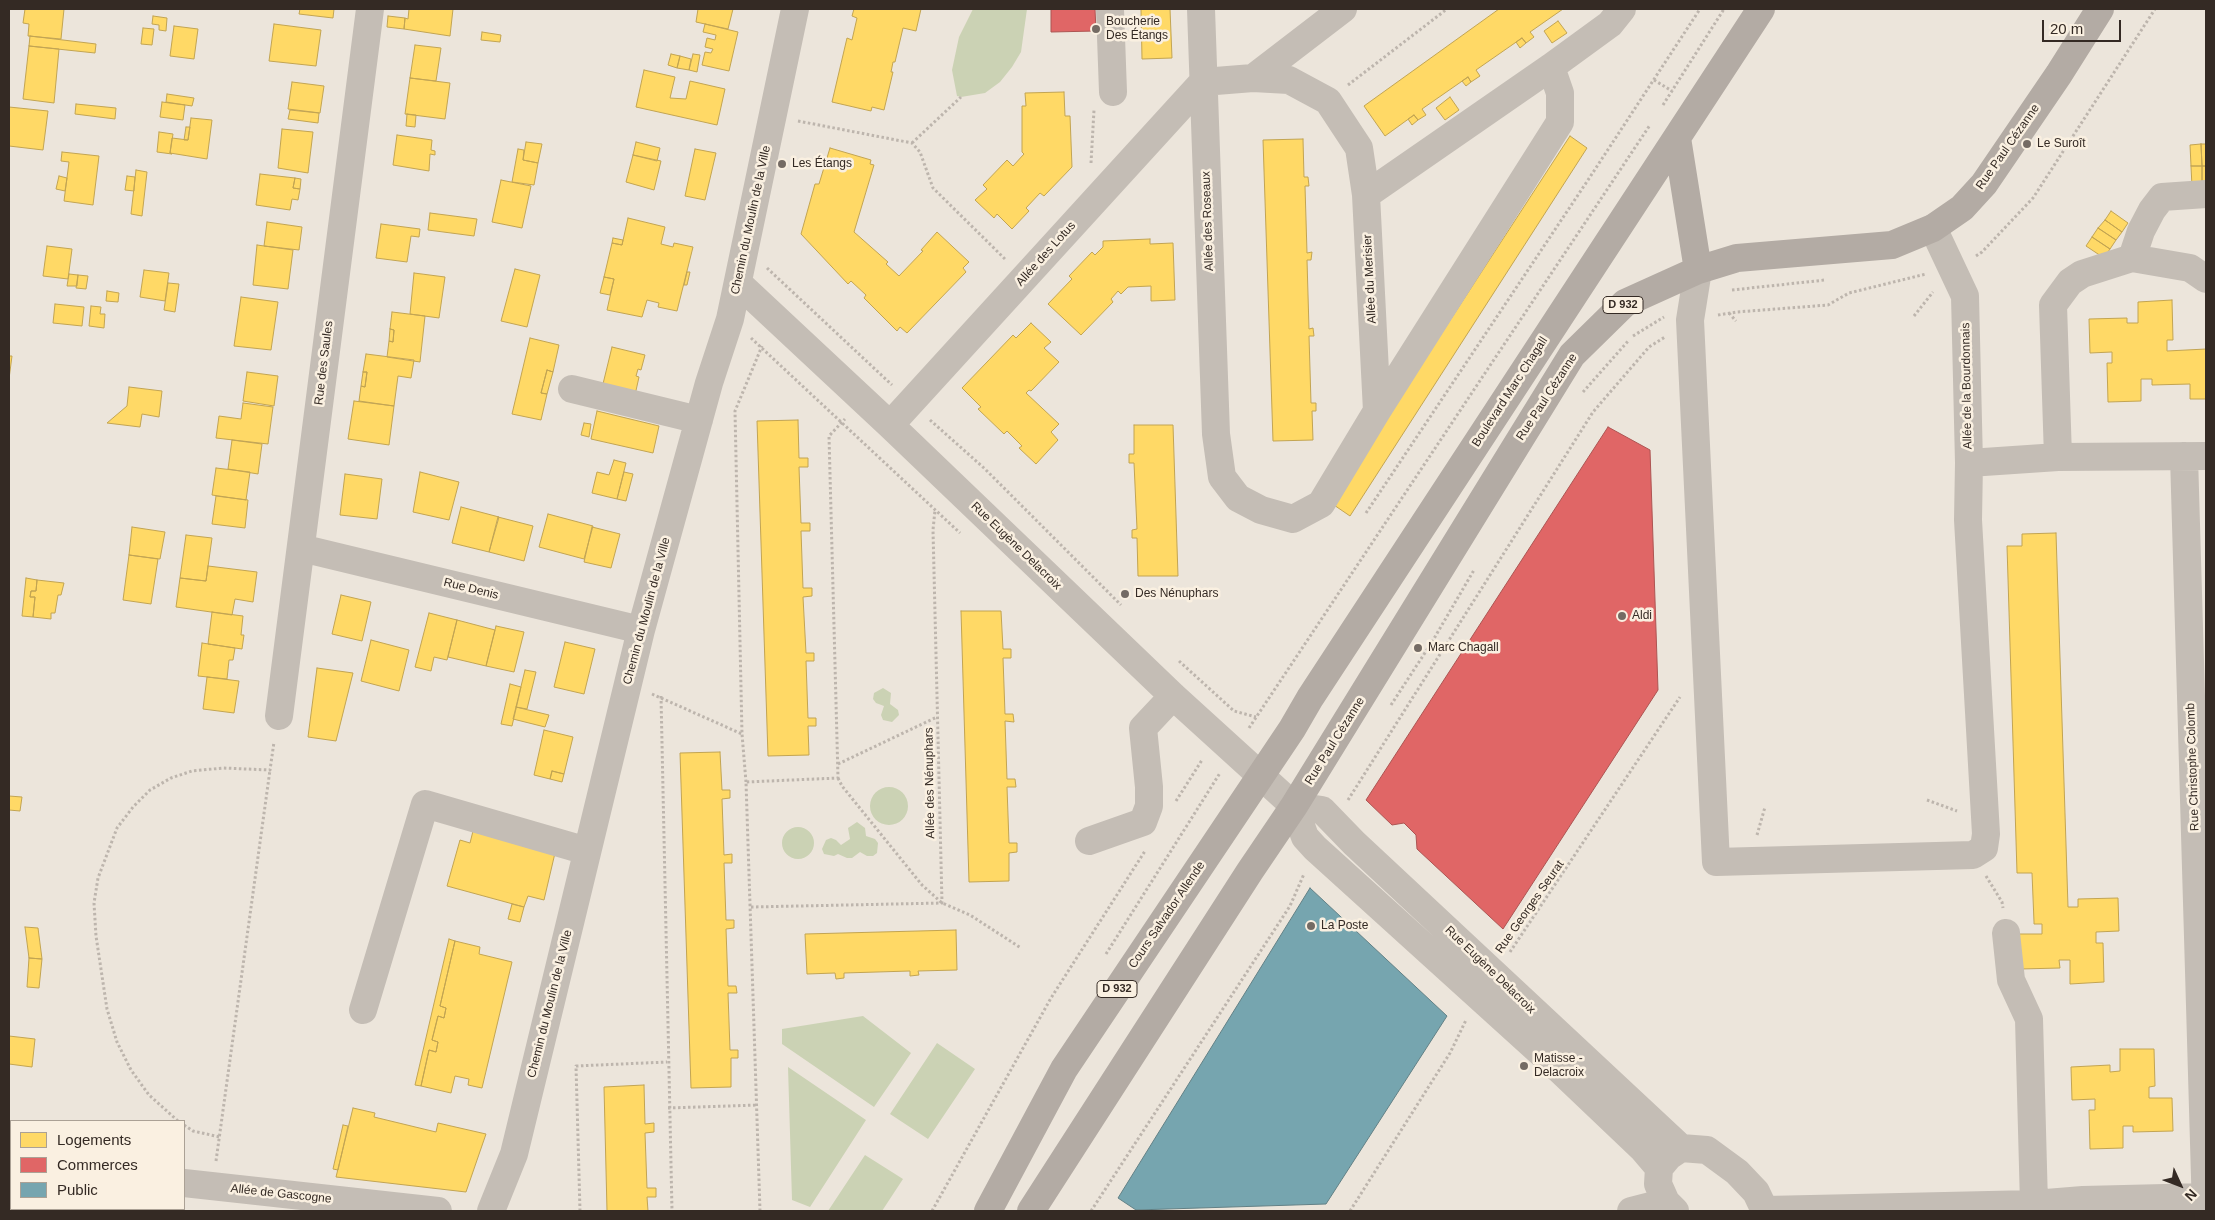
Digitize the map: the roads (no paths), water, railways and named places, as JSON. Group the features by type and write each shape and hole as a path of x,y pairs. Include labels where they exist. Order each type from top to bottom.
{"main road":[{"name":"Boulevard Marc Chagall","path":"1261,776 1761,9"},
{"name":"Rue Paul Cézanne","path":"1294,806 1572,355 1625,303 1698,270 1737,258 1892,245 1933,228 1962,208 1984,184 2059,74 2100,9"},
{"path":"1677,138 1698,270"},
{"name":"Cours Salvador Allende","path":"988,1211 1064,1069 1261,776"},
{"name":"D 932","path":"1032,1211 1250,871 1294,806"}],"street":[{"name":"Rue des Saules","path":"279,716 370,9"},
{"name":"Chemin du Moulin de la Ville","path":"491,1211 514,1154 641,630 739,284 795,9"},
{"path":"1110,9 1113,92"},
{"name":"Allée des Roseaux","path":"1201,9 1216,434 1222,476 1238,498 1261,510 1293,519 1321,504 1377,411"},
{"path":"1203,82 1253,78 1342,9"},
{"path":"1366,195 1551,67 1610,24 1622,9"},
{"path":"1377,411 1560,122 1560,93 1551,67"},
{"name":"Allée du Merisier","path":"1253,78 1289,80 1328,101 1359,148 1366,195 1377,411"},
{"name":"Allée des Lotus","path":"890,425 1203,82"},
{"path":"2132,258 2145,224 2152,210 2162,197 2206,194"},
{"name":"Allée de la Bourdonnais","path":"1933,228 1965,296 1969,464 2058,457 2195,456"},
{"path":"2058,457 2054,305 2070,282 2082,274 2132,258 2190,268 2205,276"},
{"path":"1698,270 1692,310 1716,862 1973,855 1984,848 1986,834 1968,520 1969,464"},
{"name":"Rue Eugène Delacroix","path":"739,284 890,425 1173,696 1294,806 1305,837 1315,848 1478,995 1593,1102 1659,1168"},
{"path":"572,390 699,420"},
{"name":"Rue Christophe Colomb","path":"2195,456 2206,1201"},
{"name":"Rue Denis","path":"301,548 641,630"},
{"path":"1089,841 1143,822 1149,806 1149,787 1142,728 1173,696"},
{"path":"363,1010 425,804 587,851"},
{"name":"Rue Eugène Delacroix","path":"1294,806 1322,810 1515,994 1681,1148"},
{"path":"2006,934 2011,980 2029,1019 2044,1206"},
{"path":"1631,1211 1671,1206 1658,1184 1659,1168 1669,1156 1681,1148 1707,1150 1744,1179 1756,1192 1766,1211 2206,1201"},
{"name":"Allée de Gascogne","path":"185,1183 327,1205 438,1211"}],"place":[{"name":"Boucherie Des Étangs","path":"1096,29"},
{"name":"Le Suroît","path":"2027,144"},
{"name":"Les Étangs","path":"782,164"},
{"name":"Des Nénuphars","path":"1125,594"},
{"name":"Aldi","path":"1622,616"},
{"name":"Marc Chagall","path":"1418,648"},
{"name":"La Poste","path":"1311,926"},
{"name":"Matisse - Delacroix","path":"1524,1066"}]}
